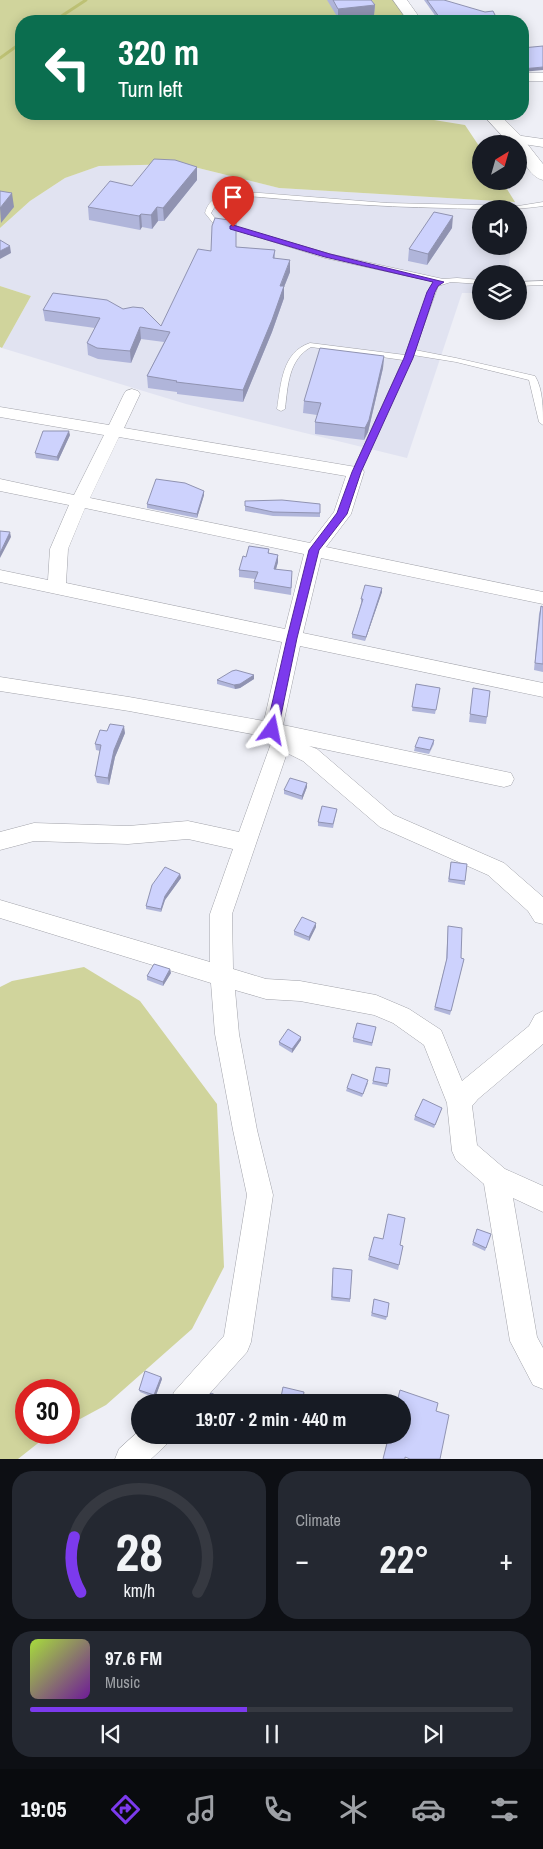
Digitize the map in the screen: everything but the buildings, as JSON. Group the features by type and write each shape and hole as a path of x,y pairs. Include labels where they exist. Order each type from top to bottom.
{"street":[{"path":"400,0 410,15"},
{"path":"529,77 543,77"},
{"path":"496,120 511,135"},
{"path":"528,141 543,143"},
{"path":"528,156 543,175"},
{"path":"56,588 59,549 79,502 132,394"},
{"path":"0,412 356,472 342,514 314,550 272,730"},
{"path":"0,485 543,598"},
{"path":"2,582 56,588 543,690"},
{"path":"0,684 130,704 272,730 504,779"},
{"path":"191,1394 237,1342 260,1195 245,1130 227,1034 222,976 222,914 281,741 310,755 387,821 496,869 536,904 543,914"},
{"path":"0,840 34,832 128,836 188,830 247,844"},
{"path":"0,909 266,989 300,991 376,1005 401,1016 433,1038 459,1103 465,1150 496,1178 543,1199"},
{"path":"459,1103 469,1091 538,1034 543,1022"},
{"path":"496,1178 524,1341 543,1375"},
{"path":"128,1459 146,1444"}],"lane":[{"path":"472,282 440,282 328,256 215,222 208,212 210,204 214,200 234,193 387,205 518,208 543,204"},
{"path":"356,472 409,355 431,292 435,285 440,282"},
{"path":"527,284 543,283"},
{"path":"281,409 292,357 300,349 310,345 456,360 532,378 535,382 543,422"}],"shaded area":[{"path":"182,164 279,188 481,200 472,200 472,255 510,255 509,265 472,265 472,293 462,293 407,458 186,404 2,348 31,296 0,286 0,228 30,201 65,178 99,166"}],"green space":[{"path":"0,0 407,0 408,15 15,15 15,120 434,120 465,125 472,136 472,190 508,190 514,200 481,200 279,188 182,164 99,166 65,178 30,201 0,228"},
{"path":"0,286 31,296 2,348 0,347"},
{"path":"84,967 140,1001 217,1104 224,1267 192,1329 106,1405 80,1419 80,1379 15,1379 15,1444 37,1444 18,1459 0,1459 0,987 12,981"}],"waterway":[{"path":"63,15 86,0"},
{"path":"0,58 15,47"}],"route":[{"path":"233,227 284,241 328,256 440,282 435,285 431,292 408,358 356,472 342,514 314,550 272,730"}]}
